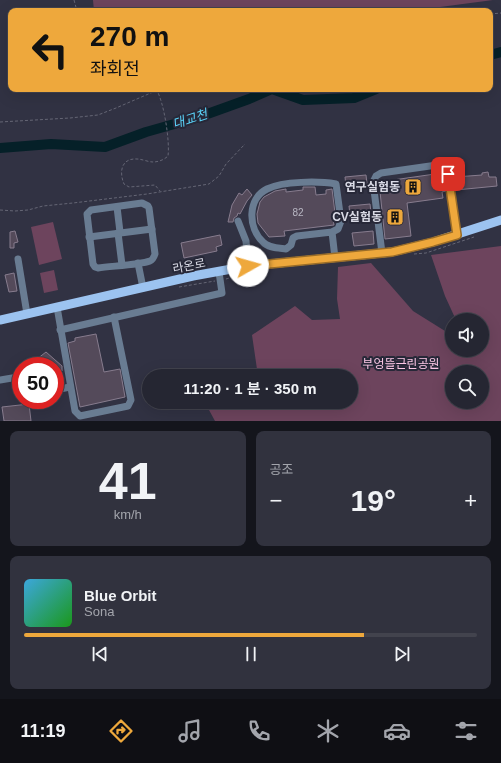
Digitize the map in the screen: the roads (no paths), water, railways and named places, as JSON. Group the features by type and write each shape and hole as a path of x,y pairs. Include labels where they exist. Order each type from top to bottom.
{"main road":[{"name":"라온로","path":"0,320 193,276 220,276 248,266 382,253 421,245 501,220"}],"lane":[{"path":"382,253 373,182 376,176 381,173 437,165 446,169 457,235"},
{"path":"324,182 336,184 341,221 338,229 332,232 297,236 293,238 291,245 286,249 274,248 263,243 256,234 252,224 252,210 257,198 266,189 282,185 324,182"},
{"path":"142,204 148,206 152,229 156,254 150,261 98,268 92,264 86,217 88,212 91,210 142,204"},
{"path":"117,207 122,265"},
{"path":"238,221 246,241 248,266"},
{"path":"89,237 152,229"},
{"path":"332,232 335,258"},
{"path":"246,241 256,234"},
{"path":"18,259 27,314"},
{"path":"138,263 143,288"},
{"path":"60,330 222,293 220,276"},
{"path":"57,307 75,412 80,416 128,406 131,400 114,317"},
{"path":"0,380 12,377"},
{"path":"64,388 70,387"}],"waterway":[{"name":"대교천","path":"493,54 501,52"},
{"name":"대교천","path":"0,148 51,144 105,147 146,132 199,117 265,92"},
{"name":"대교천","path":"280,92 303,100 354,98 369,92"}],"place":[{"name":"연구실험동","path":"413,187"},
{"name":"CV실험동","path":"395,217"}],"park label":[{"name":"부엉뜰근린공원","path":"401,364"}]}
